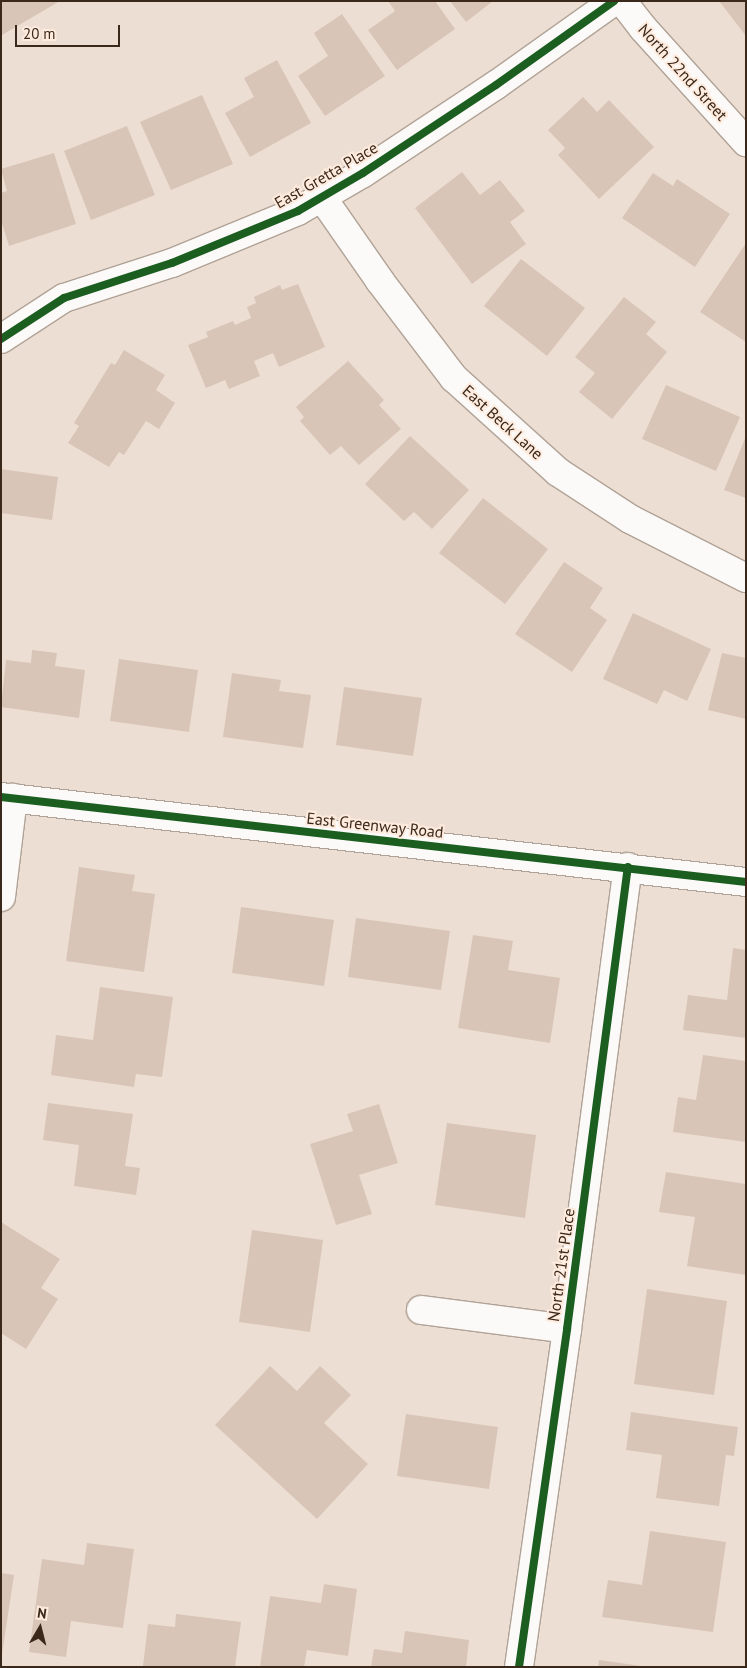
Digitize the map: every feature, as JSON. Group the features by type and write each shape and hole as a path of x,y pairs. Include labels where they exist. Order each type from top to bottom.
{"street":[{"name":"East Gretta Place","path":"1,339 64,298 172,263 298,211 363,173 463,107 614,1"},
{"name":"North 22nd Street","path":"622,1 643,28 746,142"},
{"name":"East Beck Lane","path":"321,196 380,281 454,378 558,472 630,519 746,578"},
{"name":"East Greenway Road","path":"7,797 746,882"},
{"path":"1,897 7,797"},
{"name":"North 21st Place","path":"519,1667 567,1329 628,867"},
{"path":"421,1310 567,1329"}],"building":[{"path":"1,1 60,1 2,35"},
{"path":"388,1 435,1 455,29 397,70 368,30 395,11"},
{"path":"450,1 493,1 466,22"},
{"path":"719,1 746,1 746,36"},
{"path":"342,14 385,76 325,116 298,76 328,56 314,33"},
{"path":"277,60 311,123 250,157 225,113 254,97 244,78"},
{"path":"202,95 233,164 171,190 140,122"},
{"path":"583,97 597,112 609,100 654,147 599,199 558,155 565,148 548,130"},
{"path":"127,126 155,195 91,220 64,151"},
{"path":"54,153 76,224 9,246 1,220 1,193 7,191 1,169"},
{"path":"462,172 480,195 500,180 525,211 510,222 526,244 472,284 415,208"},
{"path":"653,173 673,186 677,179 730,214 695,267 622,218"},
{"path":"746,243 746,342 700,312"},
{"path":"521,259 585,308 547,356 484,306"},
{"path":"298,284 325,347 279,367 273,353 254,361 260,376 229,389 225,380 206,388 188,345 208,337 206,332 233,321 235,325 251,318 247,307 256,303 254,297 280,285 282,290"},
{"path":"624,297 656,322 646,334 667,352 612,419 579,392 595,373 575,357"},
{"path":"124,350 165,375 156,390 175,403 159,429 146,421 124,455 119,452 109,467 68,443 79,426 74,423 111,363 115,365"},
{"path":"348,361 384,400 379,405 401,429 359,465 341,446 330,455 300,421 304,417 296,407"},
{"path":"666,385 740,417 716,471 642,439"},
{"path":"410,436 469,490 432,529 414,512 404,521 365,484"},
{"path":"746,436 746,498 724,490"},
{"path":"1,469 58,477 52,520 1,513"},
{"path":"483,498 548,549 505,604 439,553"},
{"path":"564,562 603,588 590,608 607,620 572,672 515,634"},
{"path":"633,613 711,649 687,701 664,690 657,704 603,679"},
{"path":"32,650 57,653 55,666 85,670 79,718 1,707 6,660 31,663"},
{"path":"722,653 746,658 746,719 708,710"},
{"path":"119,659 198,670 189,732 110,721"},
{"path":"232,673 281,680 279,691 311,695 303,748 223,737"},
{"path":"344,687 422,698 413,756 336,745"},
{"path":"79,867 135,875 132,891 155,894 144,972 66,961"},
{"path":"241,907 334,920 324,986 232,973"},
{"path":"356,918 450,931 441,990 348,977"},
{"path":"473,935 513,941 508,970 560,978 550,1043 458,1028"},
{"path":"733,948 746,950 746,1038 683,1030 688,995 727,1000"},
{"path":"100,987 173,997 162,1077 136,1074 134,1087 51,1075 56,1035 93,1040"},
{"path":"703,1055 746,1061 746,1142 673,1132 678,1097 696,1100"},
{"path":"48,1103 133,1114 125,1166 140,1168 136,1195 74,1186 79,1145 43,1140"},
{"path":"379,1104 398,1163 359,1175 372,1214 336,1225 310,1144 353,1131 347,1114"},
{"path":"447,1123 536,1135 525,1218 435,1205"},
{"path":"666,1172 746,1184 746,1275 687,1266 695,1217 659,1212"},
{"path":"1,1222 60,1259 41,1288 58,1299 26,1349 1,1333"},
{"path":"252,1230 323,1240 310,1332 239,1322"},
{"path":"647,1289 727,1301 714,1395 634,1384"},
{"path":"270,1366 297,1391 320,1366 351,1395 324,1423 368,1464 317,1519 215,1425"},
{"path":"631,1412 738,1427 734,1456 726,1455 719,1506 656,1498 662,1455 626,1450"},
{"path":"406,1414 498,1427 489,1489 397,1476"},
{"path":"650,1531 726,1542 713,1632 602,1617 608,1580 642,1585"},
{"path":"87,1543 134,1549 123,1628 71,1621 66,1657 29,1652 42,1559 84,1565"},
{"path":"1,1573 14,1575 2,1654 1,1654"},
{"path":"324,1584 357,1589 348,1656 307,1650 304,1667 260,1667 270,1596 321,1603"},
{"path":"176,1614 241,1622 235,1667 143,1666 148,1624 175,1627"},
{"path":"405,1631 469,1640 466,1667 371,1667 374,1649 402,1653"},
{"path":"599,1660 641,1666 641,1667 598,1667"}],"cycle path":[{"path":"1,339 64,298 172,263 298,211 363,173 496,85 614,1"},
{"path":"1,797 746,882"},
{"path":"519,1667 567,1329 628,867"}]}
